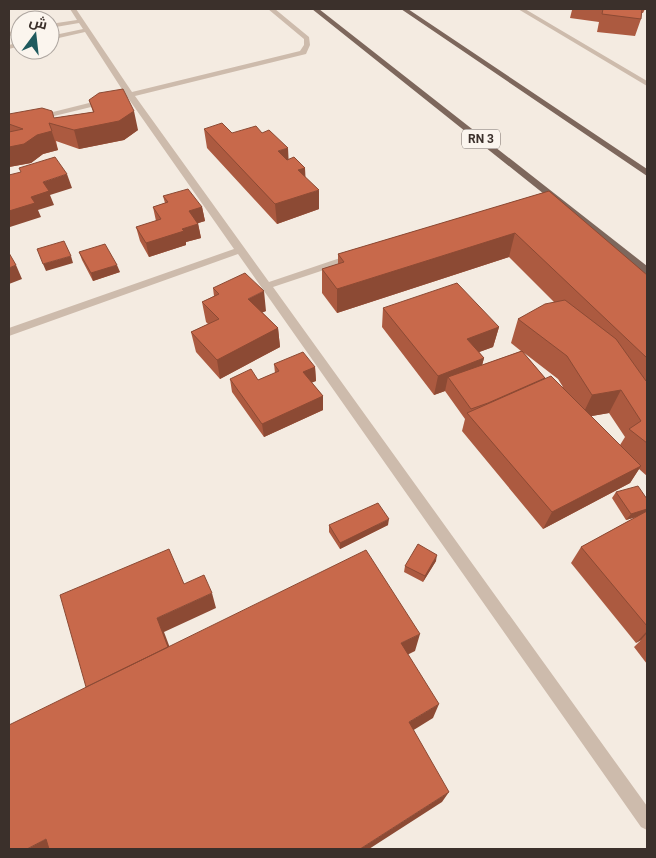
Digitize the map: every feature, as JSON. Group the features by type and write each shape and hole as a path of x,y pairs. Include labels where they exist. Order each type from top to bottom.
{"main road":[{"name":"RN 3","path":"315,9 647,271"},
{"path":"404,9 647,173"}],"street":[{"path":"72,9 130,95 647,822"},
{"path":"9,125 303,52 307,45 307,38 272,9"},
{"path":"521,9 647,84"},
{"path":"60,26 84,25"},
{"path":"60,34 84,25"},
{"path":"9,332 240,250"},
{"path":"266,286 360,254"}],"building":[{"path":"603,9 642,9 641,19 602,14"},
{"path":"123,89 134,111 119,121 74,130 49,123 52,131 37,135 24,144 9,147 9,132 23,129 9,124 9,114 42,108 52,111 54,118 94,112 89,100 99,93"},
{"path":"222,123 232,133 256,126 262,133 269,130 288,148 278,151 287,160 294,157 305,168 298,170 319,190 275,204 204,129"},
{"path":"55,157 67,174 43,182 49,191 31,197 35,203 9,211 9,175 21,172 19,168"},
{"path":"188,189 202,207 189,211 198,224 182,229 184,231 146,243 136,227 161,219 153,207 168,202 163,196"},
{"path":"549,191 647,275 647,358 515,233 337,289 322,269 344,262 338,254"},
{"path":"64,241 71,256 43,264 37,249"},
{"path":"105,244 117,265 91,273 79,252"},
{"path":"9,253 16,265 9,268"},
{"path":"245,273 264,291 248,299 278,328 217,360 191,332 219,319 202,302 219,294 213,288"},
{"path":"457,283 499,327 467,339 484,358 438,376 383,308"},
{"path":"565,300 616,339 647,382 647,443 629,429 641,421 621,390 592,395 567,356 518,319 545,304"},
{"path":"522,351 545,378 471,409 448,377"},
{"path":"303,352 315,367 303,372 323,396 262,424 230,379 251,369 258,380 279,371 274,364"},
{"path":"551,376 641,466 552,512 467,413"},
{"path":"638,486 647,499 647,509 631,514 616,492"},
{"path":"378,503 389,519 340,543 329,525"},
{"path":"647,511 647,626 581,547"},
{"path":"418,544 437,555 425,576 405,566"},
{"path":"169,549 184,584 204,575 212,593 157,618 168,647 86,687 60,595"},
{"path":"366,550 420,634 401,643 439,704 409,722 449,792 360,849 49,849 46,839 27,849 9,849 9,725"}]}
